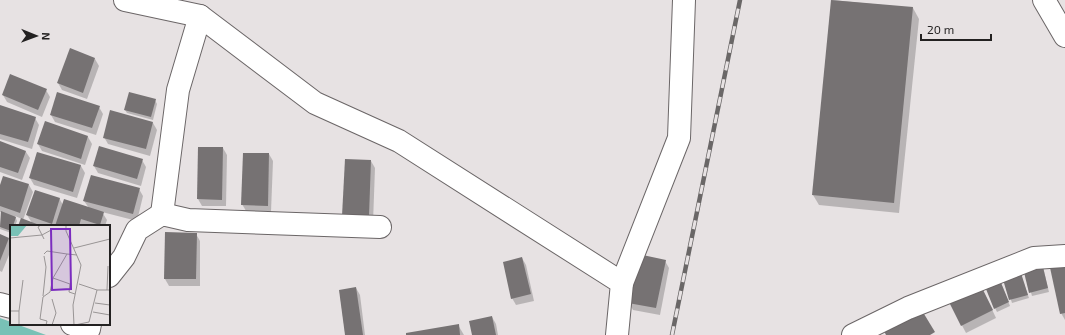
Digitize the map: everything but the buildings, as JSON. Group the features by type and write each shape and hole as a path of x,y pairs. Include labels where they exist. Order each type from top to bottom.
{"street":[{"path":"125,0 200,16 315,103 399,141 622,283"},
{"path":"617,335 622,283 679,138 684,0"},
{"path":"1044,0 1065,36"},
{"path":"162,214 178,90 200,16"},
{"path":"110,275 124,256 137,230 162,214 188,220 380,227"},
{"path":"853,335 876,330 908,308 1034,258 1065,256"},
{"path":"0,304 10,307"},
{"path":"76,325 89,328 90,325"}],"shaded area":[{"path":"0,318 10,322 10,325 19,325 46,335 0,335"}],"railway":[{"path":"672,335 740,0"}]}
